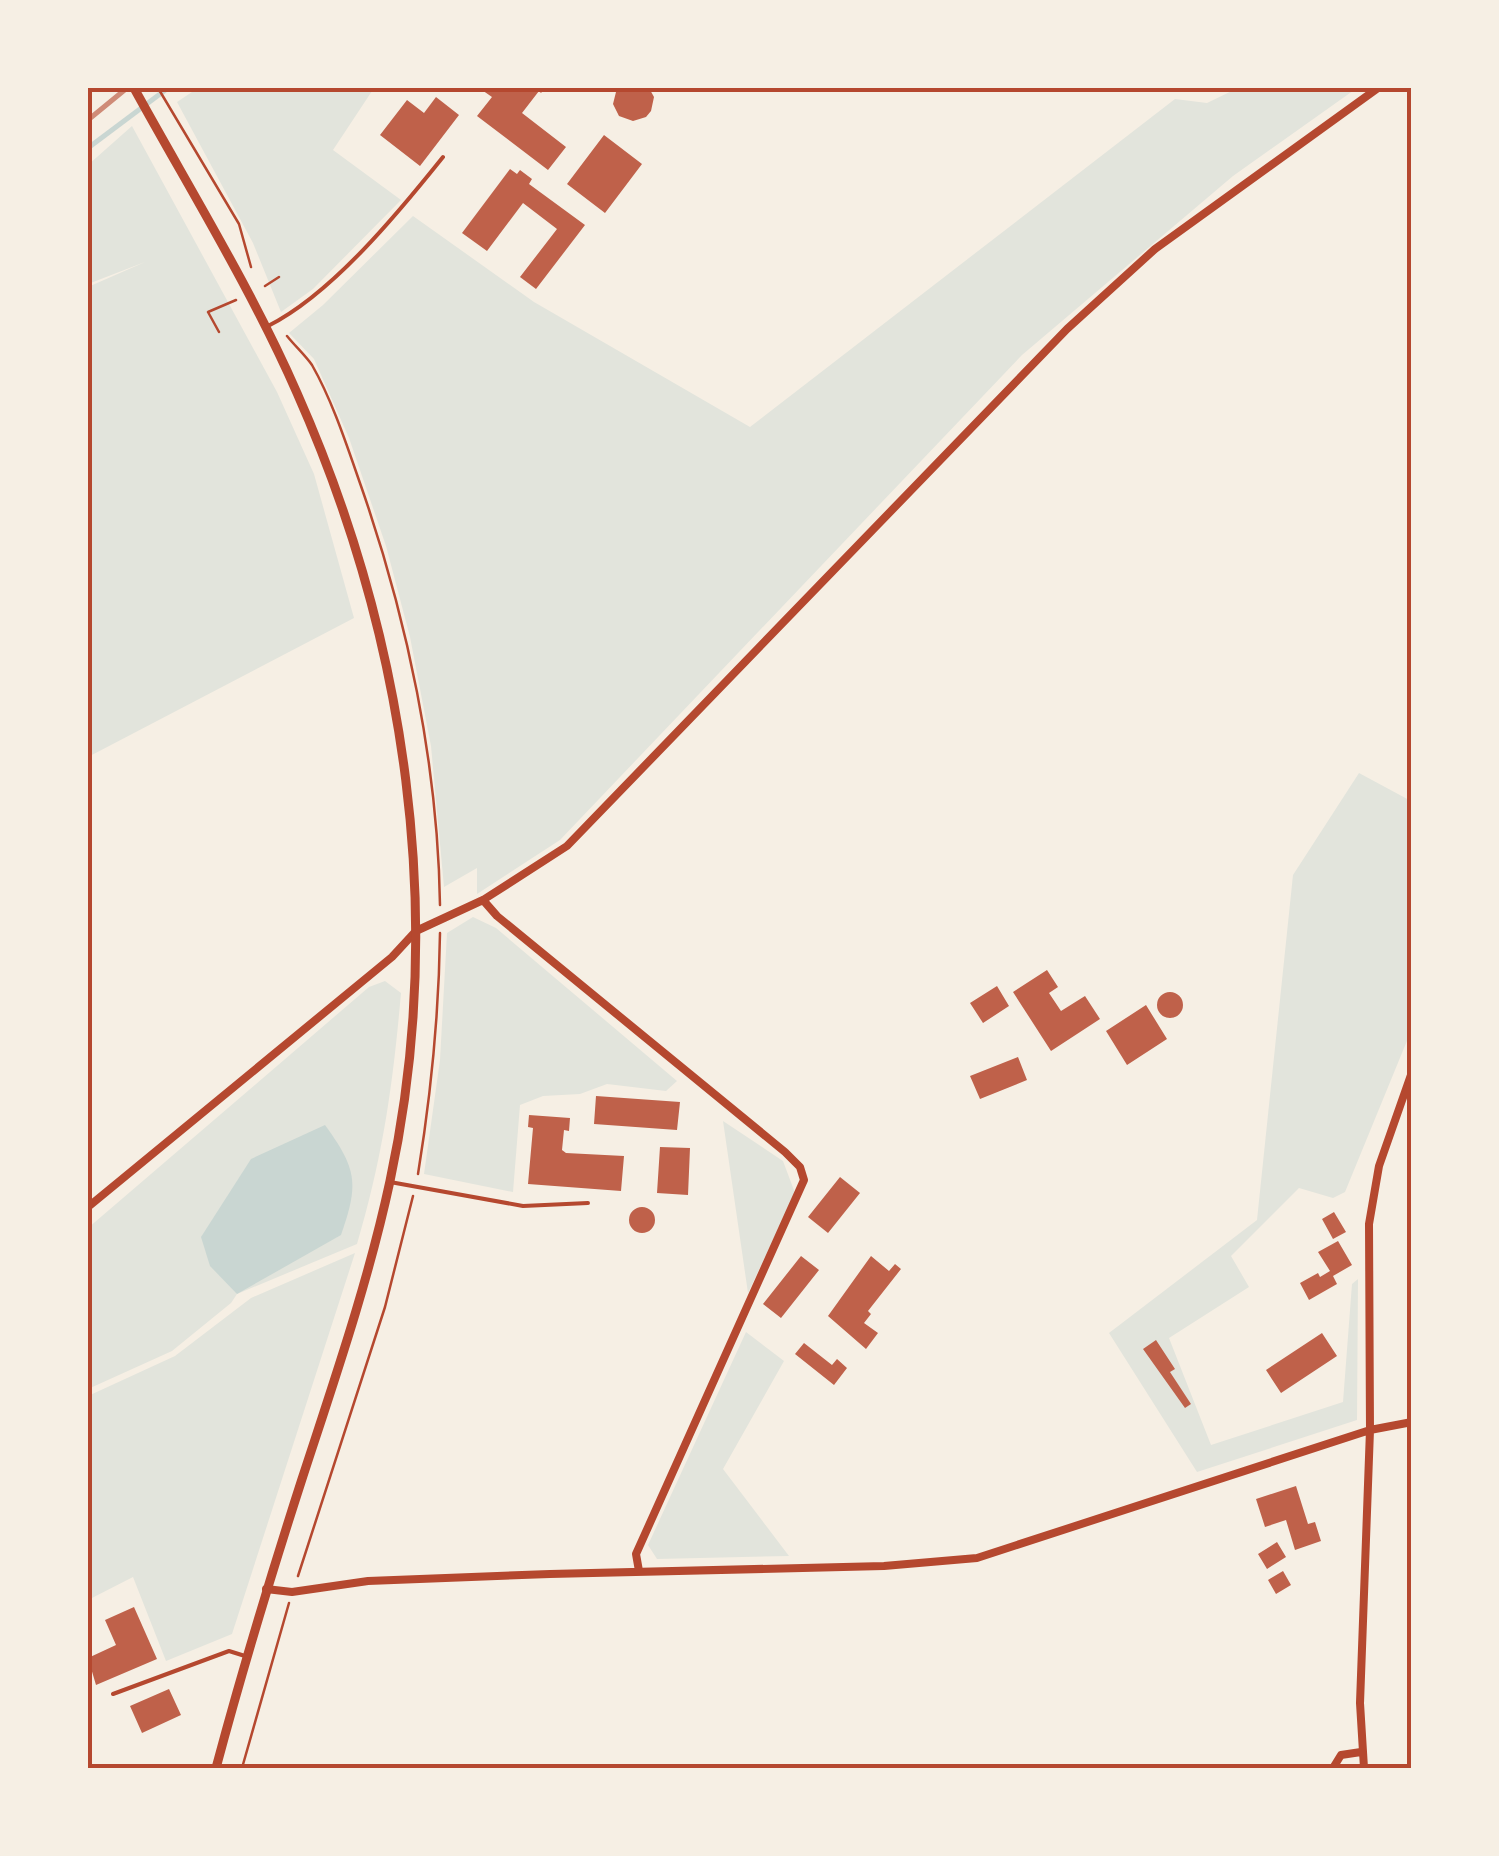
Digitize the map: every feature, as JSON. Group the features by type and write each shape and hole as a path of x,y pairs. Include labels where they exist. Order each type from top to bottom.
{"street":[{"path":"134,88 265,327 296,390 354,534 376,617 406,770 416,932 409,1054 390,1182 362,1291 266,1589 216,1768"},
{"path":"88,1207 416,932 483,900 567,846 1067,329 1155,249 1378,88"},
{"path":"483,900 497,916 785,1152 800,1167 804,1180 636,1554 640,1571"},
{"path":"1364,1768 1361,1752 1370,1430 1369,1224 1379,1166 1412,1072"},
{"path":"266,1589 292,1592 368,1582 884,1566 977,1558 1370,1430 1412,1422"},
{"path":"1334,1768 1341,1754 1361,1752"}],"lane":[{"path":"265,327 316,294 408,201 443,157"},
{"path":"390,1182 523,1206 588,1204"},
{"path":"113,1694 230,1651 246,1656"}],"path":[{"path":"158,88 239,224 264,294"},
{"path":"265,286 279,277"},
{"path":"219,332 208,312 236,300"},
{"path":"242,1768 292,1592 385,1307 416,1186 436,1022 440,921 425,747 407,640 382,547 345,440 311,364 278,320"}],"shaded area":[{"path":"198,88 374,88 333,150 401,200 313,289 281,312 253,243 177,102"},
{"path":"1238,88 1357,88 1233,176 1022,355 560,840 477,894 477,868 444,887 431,746 410,637 386,546 349,438 314,359 289,333 413,216 534,302 750,427 1175,99 1207,103"},
{"path":"132,126 277,392 314,474 354,618 88,757 88,287 145,262 88,284 88,165"},
{"path":"1359,773 1411,801 1411,1031 1345,1192 1333,1198 1299,1188 1231,1256 1249,1287 1169,1338 1211,1445 1343,1402 1352,1284 1358,1279 1357,1420 1197,1472 1109,1333 1257,1220 1293,875"},
{"path":"473,917 496,928 677,1081 666,1091 607,1084 580,1094 543,1096 520,1105 513,1192 424,1174 440,1060 447,933"},
{"path":"385,981 401,993 398,1026 380,1150 357,1244 237,1294 172,1351 88,1389 88,1228 369,987"},
{"path":"723,1121 783,1161 795,1193 748,1293"},
{"path":"325,1125 344,1154 352,1177 351,1202 341,1235 237,1294 210,1266 201,1237 251,1159"},
{"path":"355,1253 232,1634 166,1661 133,1577 88,1600 88,1396 175,1356 251,1298"},
{"path":"746,1332 784,1361 723,1469 789,1556 657,1559 648,1545"}],"building":[{"path":"479,88 545,88 522,113 566,147 548,170 477,116 492,97"},
{"path":"617,88 649,88 654,97 651,111 633,121 619,116 613,104"},
{"path":"436,97 459,115 420,166 380,135 407,100 424,113"},
{"path":"604,135 642,164 605,213 567,184"},
{"path":"510,169 517,174 520,170 532,179 529,184 585,225 536,289 520,277 557,229 523,203 487,251 462,233"},
{"path":"1047,970 1058,987 1049,993 1061,1011 1085,996 1100,1019 1051,1051 1013,992"},
{"path":"997,986 1009,1006 983,1023 970,1003"},
{"path":"1170,992 1179,996 1183,1005 1179,1014 1170,1018 1161,1014 1157,1005 1161,996"},
{"path":"1146,1005 1167,1039 1127,1065 1106,1031"},
{"path":"1018,1057 1027,1080 980,1099 970,1076"},
{"path":"596,1096 680,1102 677,1130 594,1124"},
{"path":"529,1115 570,1118 569,1131 564,1130 562,1150 566,1153 624,1156 621,1191 528,1184 533,1128 528,1127"},
{"path":"660,1147 690,1148 688,1195 657,1193"},
{"path":"840,1177 860,1193 828,1233 808,1217"},
{"path":"642,1207 651,1211 655,1220 651,1229 642,1233 633,1229 629,1220 633,1211"},
{"path":"1334,1212 1346,1232 1333,1239 1322,1219"},
{"path":"1338,1241 1352,1265 1333,1276 1337,1284 1309,1300 1300,1283 1330,1271 1318,1252"},
{"path":"801,1256 819,1270 781,1318 763,1304"},
{"path":"871,1256 889,1271 895,1264 901,1269 868,1311 871,1314 864,1323 878,1333 866,1349 828,1316"},
{"path":"1322,1333 1337,1356 1281,1393 1266,1370"},
{"path":"1156,1340 1175,1369 1170,1372 1191,1404 1185,1408 1143,1349"},
{"path":"804,1343 832,1365 837,1359 847,1368 834,1385 795,1354"},
{"path":"1296,1486 1308,1524 1315,1522 1321,1541 1295,1550 1286,1520 1265,1527 1256,1499"},
{"path":"1277,1542 1286,1557 1267,1569 1258,1554"},
{"path":"1283,1571 1291,1585 1276,1594 1268,1580"},
{"path":"134,1607 157,1659 96,1685 88,1658 116,1645 105,1620"},
{"path":"169,1689 181,1715 142,1733 130,1706"}],"waterway":[{"path":"88,148 168,88"}],"railway":[{"path":"88,120 127,88"}]}
